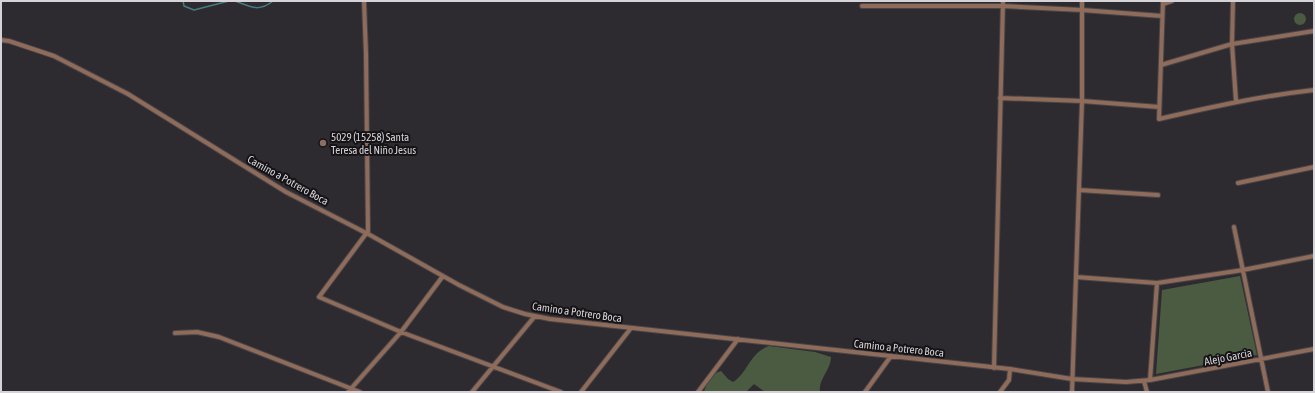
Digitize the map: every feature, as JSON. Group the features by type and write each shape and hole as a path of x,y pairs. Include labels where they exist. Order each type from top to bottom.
{"street":[{"path":"364,1 366,54 367,233 319,297 401,332 561,392"},
{"path":"994,368 1003,1"},
{"path":"1072,392 1082,101 1082,1"},
{"path":"1172,1 1163,2 1159,119 1236,101 1275,94 1314,90"},
{"path":"1233,1 1232,44 1236,101"},
{"path":"862,6 1002,6 1162,16"},
{"path":"1161,65 1232,44 1314,31"},
{"name":"Camino a Potrero Boca","path":"1,40 54,56 128,94 286,192 367,233 459,286 503,306 534,316 550,319 1010,369 1072,380 1126,382 1144,381"},
{"path":"1000,98 1082,101 1159,107"},
{"path":"1238,183 1314,167"},
{"path":"1079,190 1158,195"},
{"path":"1234,227 1268,392"},
{"path":"1076,277 1157,283 1243,270 1314,256"},
{"path":"350,390 401,332 443,276"},
{"path":"1150,380 1157,283"},
{"path":"472,392 534,316"},
{"path":"581,392 631,328"},
{"path":"175,333 197,332 219,337 350,390 360,392"},
{"path":"698,392 738,339"},
{"name":"Alejo Garcia","path":"1144,381 1314,349"},
{"path":"866,392 891,356"},
{"path":"1000,392 1009,380 1010,369"},
{"path":"1144,381 1147,392"}],"green space":[{"path":"1300,13 1304,15 1306,19 1304,23 1300,25 1296,23 1294,19 1296,15"},
{"path":"1240,276 1257,355 1156,374 1162,290"},
{"path":"769,346 815,352 831,357 829,366 821,383 820,392 765,392 754,384 746,392 704,392 710,379 718,372 721,371 733,382 742,374 757,353"}],"waterway":[{"path":"183,1 184,6 194,10 229,1"},
{"path":"235,1 258,8 268,5 273,1"}],"place":[{"name":"5029 (15258) Santa Teresa del Niño Jesus","path":"323,143"}]}
